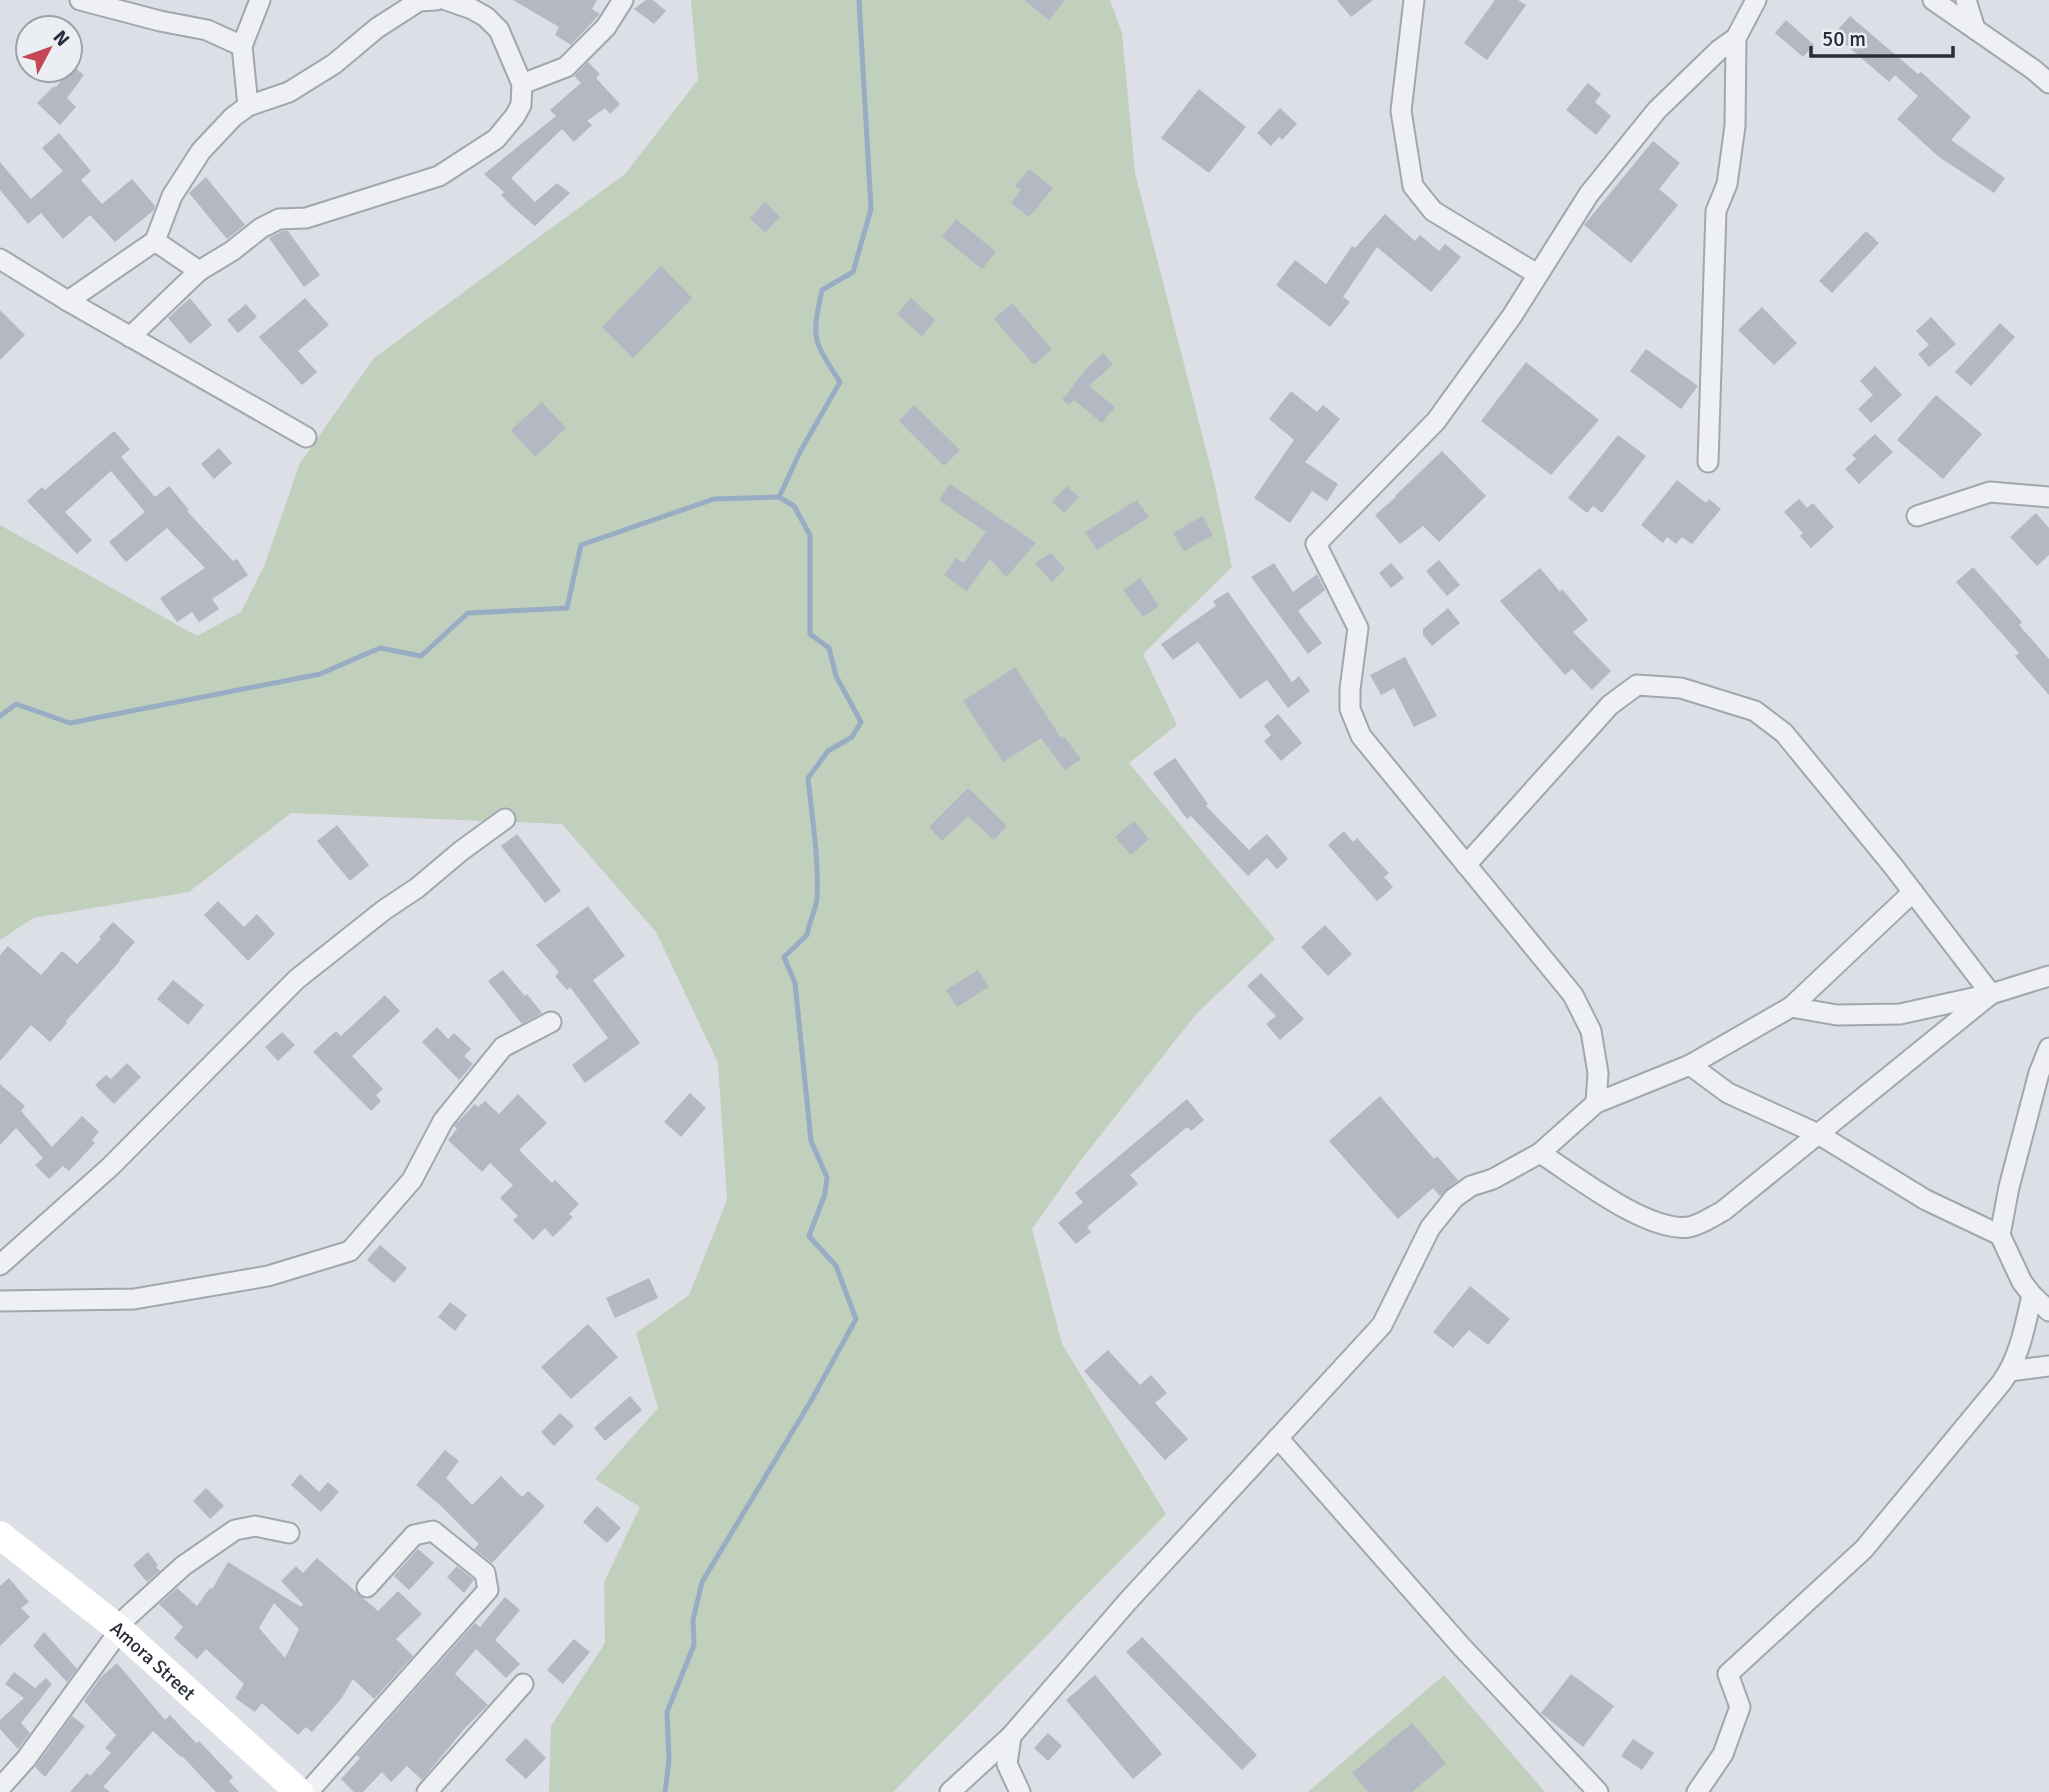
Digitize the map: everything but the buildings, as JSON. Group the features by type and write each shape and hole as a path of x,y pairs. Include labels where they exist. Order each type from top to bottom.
{"street":[{"path":"80,0 207,30 242,46"},
{"path":"248,106 242,46 260,0"},
{"path":"68,301 155,241 172,196 201,151 233,117 248,106 289,92 334,64 377,28 419,1 436,0"},
{"path":"130,337 199,271 232,251 261,228 279,219 306,218 439,176 496,139 521,105 522,84 499,30 486,17 472,9 446,0"},
{"path":"522,84 566,66 606,27 623,0"},
{"path":"1414,0 1401,111 1413,186 1433,211 1538,274"},
{"path":"1596,1103 1598,1073 1591,1031 1573,995 1361,736 1350,709 1358,628 1315,544 1436,421 1512,316 1589,194 1657,110 1719,50 1736,38 1756,0"},
{"path":"1933,0 2034,69 2049,83"},
{"path":"1966,0 1975,29"},
{"path":"1708,462 1715,222 1716,211 1727,184 1735,126 1736,38"},
{"path":"155,241 199,271"},
{"path":"0,258 68,301 306,437"},
{"path":"1917,516 1990,492 2049,497"},
{"path":"1466,865 1610,705 1637,685 1681,688 1755,711 1784,733 1913,892 1991,994"},
{"path":"0,1265 110,1167 297,979 505,819"},
{"path":"950,1792 1011,1736 1128,1601 1382,1325 1430,1228 1454,1198 1471,1186 1493,1179 1540,1153 1596,1103 1690,1065 1791,1007 1913,892"},
{"path":"1791,1007 1837,1015 1900,1014 1991,994 2049,976"},
{"path":"1540,1153 1623,1208 1665,1224 1688,1227 1703,1222 1723,1210 1991,994"},
{"path":"0,1301 134,1299 268,1276 350,1251 412,1180 443,1121 503,1047 551,1022"},
{"path":"2049,1048 2039,1073 2009,1187 2000,1235 2022,1282 2049,1311"},
{"path":"1690,1065 1728,1093 1818,1134 1926,1200 2000,1235"},
{"path":"1697,1792 1723,1754 1740,1707 1728,1674 1750,1657 1864,1549 2010,1371 2021,1345 2032,1295"},
{"path":"2010,1371 2049,1366"},
{"path":"1278,1438 1461,1646 1598,1792"},
{"path":"0,1788 26,1759 118,1628 183,1566 235,1530 255,1526 289,1533"},
{"path":"308,1792 488,1590 485,1573 433,1531 414,1535 367,1587"},
{"name":"Amora Street","path":"2,1542 118,1628 299,1792"},
{"path":"427,1792 523,1684"},
{"path":"1011,1736 1007,1764 1020,1792"}],"green space":[{"path":"691,0 1110,0 1122,33 1135,173 1214,481 1232,567 1143,654 1177,725 1129,763 1275,939 1197,1013 1080,1161 1032,1229 1062,1344 1166,1514 893,1792 549,1792 551,1726 605,1643 604,1582 640,1507 595,1479 658,1408 636,1333 689,1295 727,1200 718,1063 656,932 562,824 291,813 189,892 33,918 0,940 0,525 197,636 241,612 265,564 300,463 374,358 625,174 698,80"},
{"path":"1444,1675 1545,1792 1308,1792"}],"waterway":[{"path":"0,716 16,704 70,723 320,674 380,648 421,656 468,613 567,608 581,545 714,499 779,497 801,450 840,382 820,348 816,320 822,290 853,272 871,209 859,0"},
{"path":"665,1792 669,1760 667,1712 694,1645 693,1620 702,1582 812,1399 856,1319 836,1266 809,1236 825,1194 827,1177 811,1141 795,983 784,957 807,935 817,898 816,853 808,778 828,751 852,737 861,722 836,676 829,648 810,634 810,535 794,506 779,497"}]}
